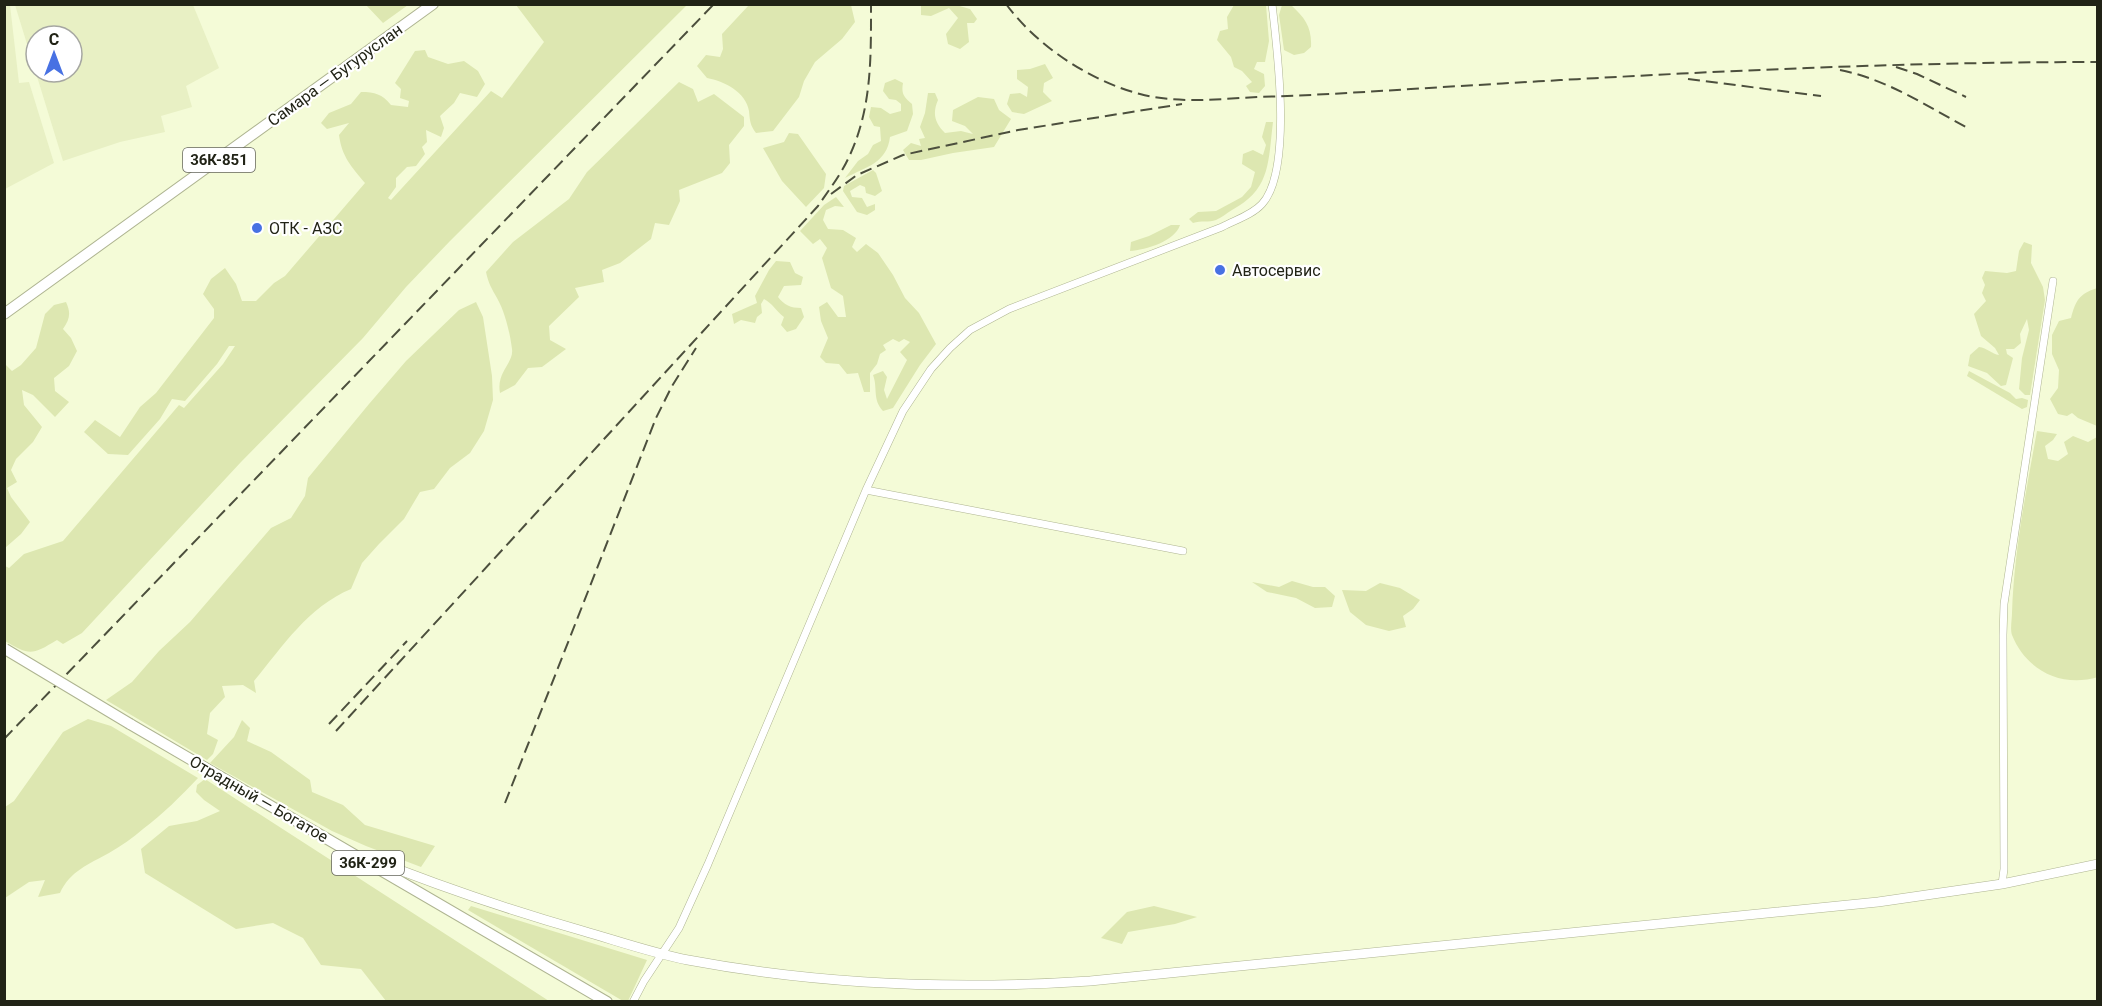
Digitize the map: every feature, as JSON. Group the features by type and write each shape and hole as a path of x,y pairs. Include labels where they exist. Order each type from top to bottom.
{"main road":[{"name":"Самара — Бугуруслан","path":"4,314 433,4"},
{"name":"Отрадный — Богатое","path":"5,649 607,1002"}],"street":[{"path":"633,1002 679,928 866,490 903,411 916,390 950,348 970,330 1009,309 1222,226 1246,215 1262,204 1270,189 1276,169 1279,144 1281,96 1272,4"},
{"path":"2002,884 2004,869 2004,604 2053,281"},
{"path":"866,490 1183,551"},
{"path":"342,848 494,904 662,953 739,968 894,985 1032,985 1101,980 1699,921 1878,902 2002,884 2097,864"}],"shaded area":[{"path":"4,5 10,5 19,83 30,84 54,163 5,189"},
{"path":"15,5 193,5 219,68 186,86 192,107 161,116 165,132 120,142 63,161 39,84 84,84 84,24 24,24 24,34"},
{"path":"366,5 408,5 383,23"},
{"path":"516,5 687,5 450,241 406,287 363,338 241,462 82,633 63,644 57,640 42,649 31,652 5,641 5,566 9,568 24,554 63,541 179,405 184,408 223,364 235,346 229,346 217,364 185,401 172,399 160,419 128,455 108,454 84,432 95,420 120,437 140,407 156,393 214,318 214,309 203,294 211,279 225,268 236,284 242,301 256,301 274,283 285,276 365,183 348,161 340,143 339,135 349,123 327,129 321,123 329,113 351,104 361,92 378,94 391,105 408,107 409,101 400,98 401,89 395,83 415,51 425,50 428,57 448,64 464,61 478,71 485,84 477,97 460,93 454,103 440,116 444,128 441,137 426,130 427,142 422,147 425,154 416,166 407,167 396,178 396,187 388,198 391,200 491,91 502,98 544,42"},
{"path":"749,5 851,5 855,22 842,39 815,62 804,81 799,97 773,131 756,133 751,125 744,98 733,88 707,78 697,66 706,55 720,57 723,49 722,34"},
{"path":"921,5 956,5 970,9 977,19 974,23 967,23 969,42 960,49 948,44 946,34 958,18 949,8 931,16 921,15"},
{"path":"1234,5 1266,5 1269,41 1265,62 1257,62 1254,69 1264,74 1265,86 1259,93 1250,92 1246,86 1252,82 1242,71 1234,67 1231,57 1217,40 1220,31 1228,29 1227,17"},
{"path":"1282,5 1291,5 1307,23 1311,47 1304,53 1294,55 1284,50 1279,15"},
{"path":"1045,64 1053,78 1044,83 1043,92 1052,101 1024,114 1012,112 1007,104 1010,94 1020,93 1027,97 1028,87 1017,79 1017,70"},
{"path":"895,79 903,83 904,95 912,104 913,114 907,131 890,137 885,153 874,163 845,178 858,161 868,154 873,145 881,141 880,127 874,126 869,117 871,107 881,108 890,114 901,111 901,104 889,99 883,91 885,83"},
{"path":"679,82 693,89 698,102 714,94 744,117 744,126 729,145 730,163 722,173 679,190 680,201 669,225 655,223 651,239 620,263 602,270 604,282 575,288 579,297 549,326 550,340 566,349 542,367 528,368 515,385 500,393 500,379 512,354 512,349 505,316 486,272 513,242 569,199 587,172"},
{"path":"928,93 935,93 938,100 935,110 936,118 945,133 961,131 973,134 965,126 952,121 953,110 978,97 994,99 999,110 1011,119 994,147 921,160 909,160 903,150 911,143 921,146 919,139 925,138 920,127"},
{"path":"1266,122 1273,122 1268,162 1261,183 1254,193 1245,202 1218,219 1193,223 1189,219 1198,212 1216,211 1242,197 1251,187 1255,172 1242,164 1243,154 1253,150 1263,155 1266,145 1262,137"},
{"path":"789,133 798,134 826,174 824,188 806,207 782,181 763,148 784,142"},
{"path":"873,170 882,191 875,196 866,193 865,187 860,185 850,191 852,197 862,198 867,207 875,204 875,210 867,215 857,212 843,191 844,186"},
{"path":"836,197 844,207 835,206 826,210 823,220 828,229 843,230 856,238 852,247 857,252 866,244 878,253 905,298 919,313 936,344 893,408 883,411 876,398 873,375 883,371 887,377 884,390 887,399 907,360 900,352 910,342 904,339 899,342 893,339 883,345 886,350 880,354 877,364 870,373 870,392 864,392 858,373 847,374 839,364 826,363 820,357 828,338 821,321 819,307 827,302 838,317 846,317 843,296 831,288 822,258 827,248 820,239 813,244 800,231 824,205"},
{"path":"1171,225 1180,225 1177,231 1166,240 1152,247 1130,251 1131,242"},
{"path":"2024,242 2032,245 2031,263 2043,287 2045,300 2030,395 2025,395 2019,389 2022,358 2029,330 2027,319 2020,334 2021,343 2014,349 2006,349 2007,354 2013,358 2006,385 2001,386 1987,373 1968,366 1970,355 1979,347 1999,355 1995,348 1981,336 1974,314 1986,301 1982,293 1985,285 1982,278 1985,271 2007,273 2016,271 2019,251"},
{"path":"776,261 790,262 795,273 803,277 801,285 784,286 778,297 788,306 801,308 804,317 796,329 787,332 781,325 784,317 764,299 761,304 762,313 757,317 755,323 741,320 734,324 732,314 757,303 755,296"},
{"path":"2098,288 2097,426 2072,413 2067,416 2058,414 2050,399 2058,388 2059,370 2052,354 2052,335 2059,321 2071,318 2079,298"},
{"path":"66,302 69,316 63,329 71,338 77,351 69,366 54,378 55,391 69,402 55,417 33,395 22,390 24,405 42,427 33,442 16,459 11,470 17,482 7,488 30,522 21,534 5,548 5,364 12,371 21,365 36,348 45,314 54,305"},
{"path":"476,302 483,317 492,376 493,400 484,431 470,453 450,468 434,489 420,492 404,519 362,563 351,589 322,606 286,641 254,681 256,693 243,685 222,686 225,697 210,713 207,734 218,740 213,754 207,760 106,700 132,682 159,651 190,622 271,528 291,518 305,496 308,478 369,404 406,361 459,310"},
{"path":"1969,371 2010,393 2016,399 2028,400 2027,407 2022,409 1967,376"},
{"path":"2037,431 2057,434 2045,446 2048,459 2058,461 2068,454 2064,442 2073,436 2088,442 2097,437 2098,677 2071,680 2046,673 2026,658 2012,635 2013,590 2018,544"},
{"path":"1292,581 1313,587 1325,587 1335,596 1332,607 1315,608 1296,598 1267,592 1252,582 1279,587"},
{"path":"1380,583 1400,588 1420,600 1403,616 1406,627 1389,631 1366,625 1350,612 1342,590 1366,591"},
{"path":"88,719 111,726 198,778 165,811 135,836 87,865 69,879 60,893 38,897 45,880 29,882 5,898 5,807 14,801 63,732"},
{"path":"242,720 250,728 247,741 271,752 310,780 312,792 343,805 365,825 435,846 421,867 332,831 210,763 234,737"},
{"path":"205,779 549,1001 386,1001 361,969 321,965 303,938 273,923 236,929 145,873 141,849 169,826 197,821 220,811 196,792 197,785"},
{"path":"471,906 647,960 628,1001 623,1001 468,910"},
{"path":"1154,906 1197,917 1175,924 1128,932 1122,944 1101,938 1127,912"}],"railway":[{"path":"4,739 714,4"},
{"path":"336,731 818,206 845,165 862,122 870,64 871,4"},
{"path":"1006,4 1049,48 1084,71 1140,94 1184,100 1334,94 1779,69 2098,62"},
{"path":"1896,67 1917,74 1966,97"},
{"path":"1840,70 1889,86 1966,127"},
{"path":"1688,79 1821,96"},
{"path":"831,194 857,175 903,155 1018,130 1182,104"},
{"path":"505,803 656,418 672,386 696,348"},
{"path":"329,724 407,641"}],"place":[{"name":"ОТК - АЗС","path":"257,228"},
{"name":"Автосервис","path":"1220,270"}]}
